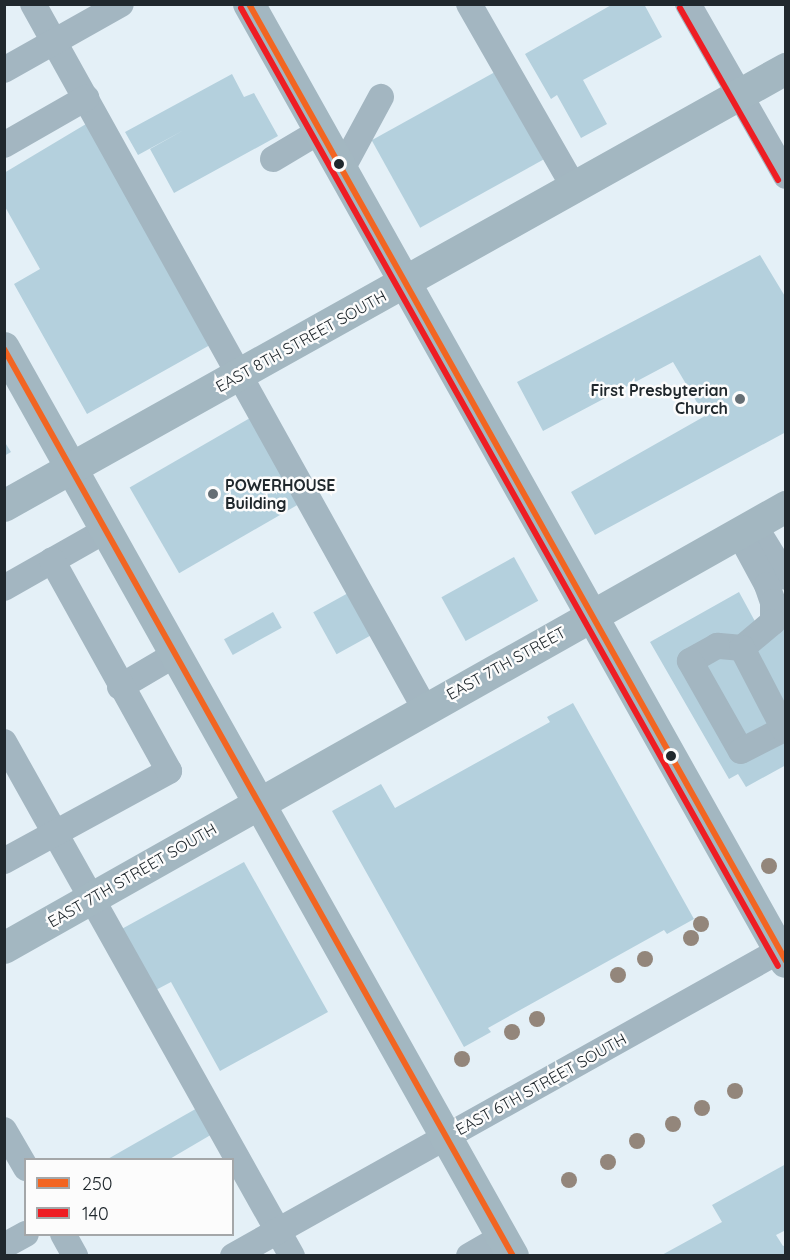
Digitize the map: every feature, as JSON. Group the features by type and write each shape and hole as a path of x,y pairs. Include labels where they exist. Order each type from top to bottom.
{"main road":[{"path":"249,4 591,616 783,953"},
{"name":"EAST 8TH STREET SOUTH","path":"4,506 786,69"},
{"path":"6,355 507,1246"},
{"name":"EAST 7TH STREET","path":"259,802 786,507"},
{"name":"EAST 7TH STREET SOUTH","path":"4,948 259,802"}],"street":[{"path":"33,4 425,709"},
{"path":"4,70 121,4"},
{"path":"470,4 574,188"},
{"path":"688,4 786,176"},
{"path":"342,169 381,97"},
{"path":"4,145 86,98"},
{"path":"273,159 320,131"},
{"path":"747,529 786,577"},
{"path":"742,648 773,622 773,602 747,529"},
{"path":"4,588 106,530"},
{"path":"4,861 169,771 120,687 52,560"},
{"path":"120,687 176,654"},
{"path":"4,742 292,1256"},
{"name":"EAST 6TH STREET SOUTH","path":"236,1255 783,953"},
{"path":"7,1141 24,1165"},
{"path":"4,1246 24,1235"},
{"path":"64,1236 75,1256"},
{"path":"469,1256 507,1246"}],"building":[{"path":"613,4 644,4 662,37 583,80 607,124 581,138 557,95 551,99 525,54"},
{"path":"495,72 543,159 420,228 372,140"},
{"path":"232,74 244,97 254,93 278,136 174,193 150,149 184,130 138,155 125,132"},
{"path":"86,124 210,345 87,414 14,284 40,269 4,205 4,173"},
{"name":"First Presbyterian Church","path":"760,255 786,298 786,432 595,535 571,492 705,416 673,362 543,431 517,382"},
{"name":"POWERHOUSE Building","path":"250,418 300,504 179,573 130,488"},
{"path":"4,441 11,452 4,456"},
{"path":"514,557 538,601 466,641 441,597"},
{"path":"350,592 373,634 337,654 313,612"},
{"path":"739,592 763,636 786,623 786,765 746,787 738,774 729,779 650,642"},
{"path":"273,612 282,628 233,655 224,639"},
{"path":"573,703 694,919 667,934 664,930 488,1028 491,1032 464,1047 332,811 381,784 395,808 550,722 547,717"},
{"path":"244,862 328,1012 220,1071 171,982 152,992 118,931"},
{"path":"199,1107 214,1133 171,1158 110,1158"},
{"path":"786,1164 786,1230 776,1235 783,1246 786,1245 786,1256 660,1256 722,1222 712,1205"}],"transit line":[{"name":"250","path":"249,4 786,961"},
{"name":"140","path":"241,8 778,966"},
{"name":"140","path":"680,8 778,180"},
{"name":"250","path":"4,349 513,1256"}],"place":[{"name":"First Presbyterian Church","path":"740,399"},
{"name":"POWERHOUSE Building","path":"213,494"}]}
